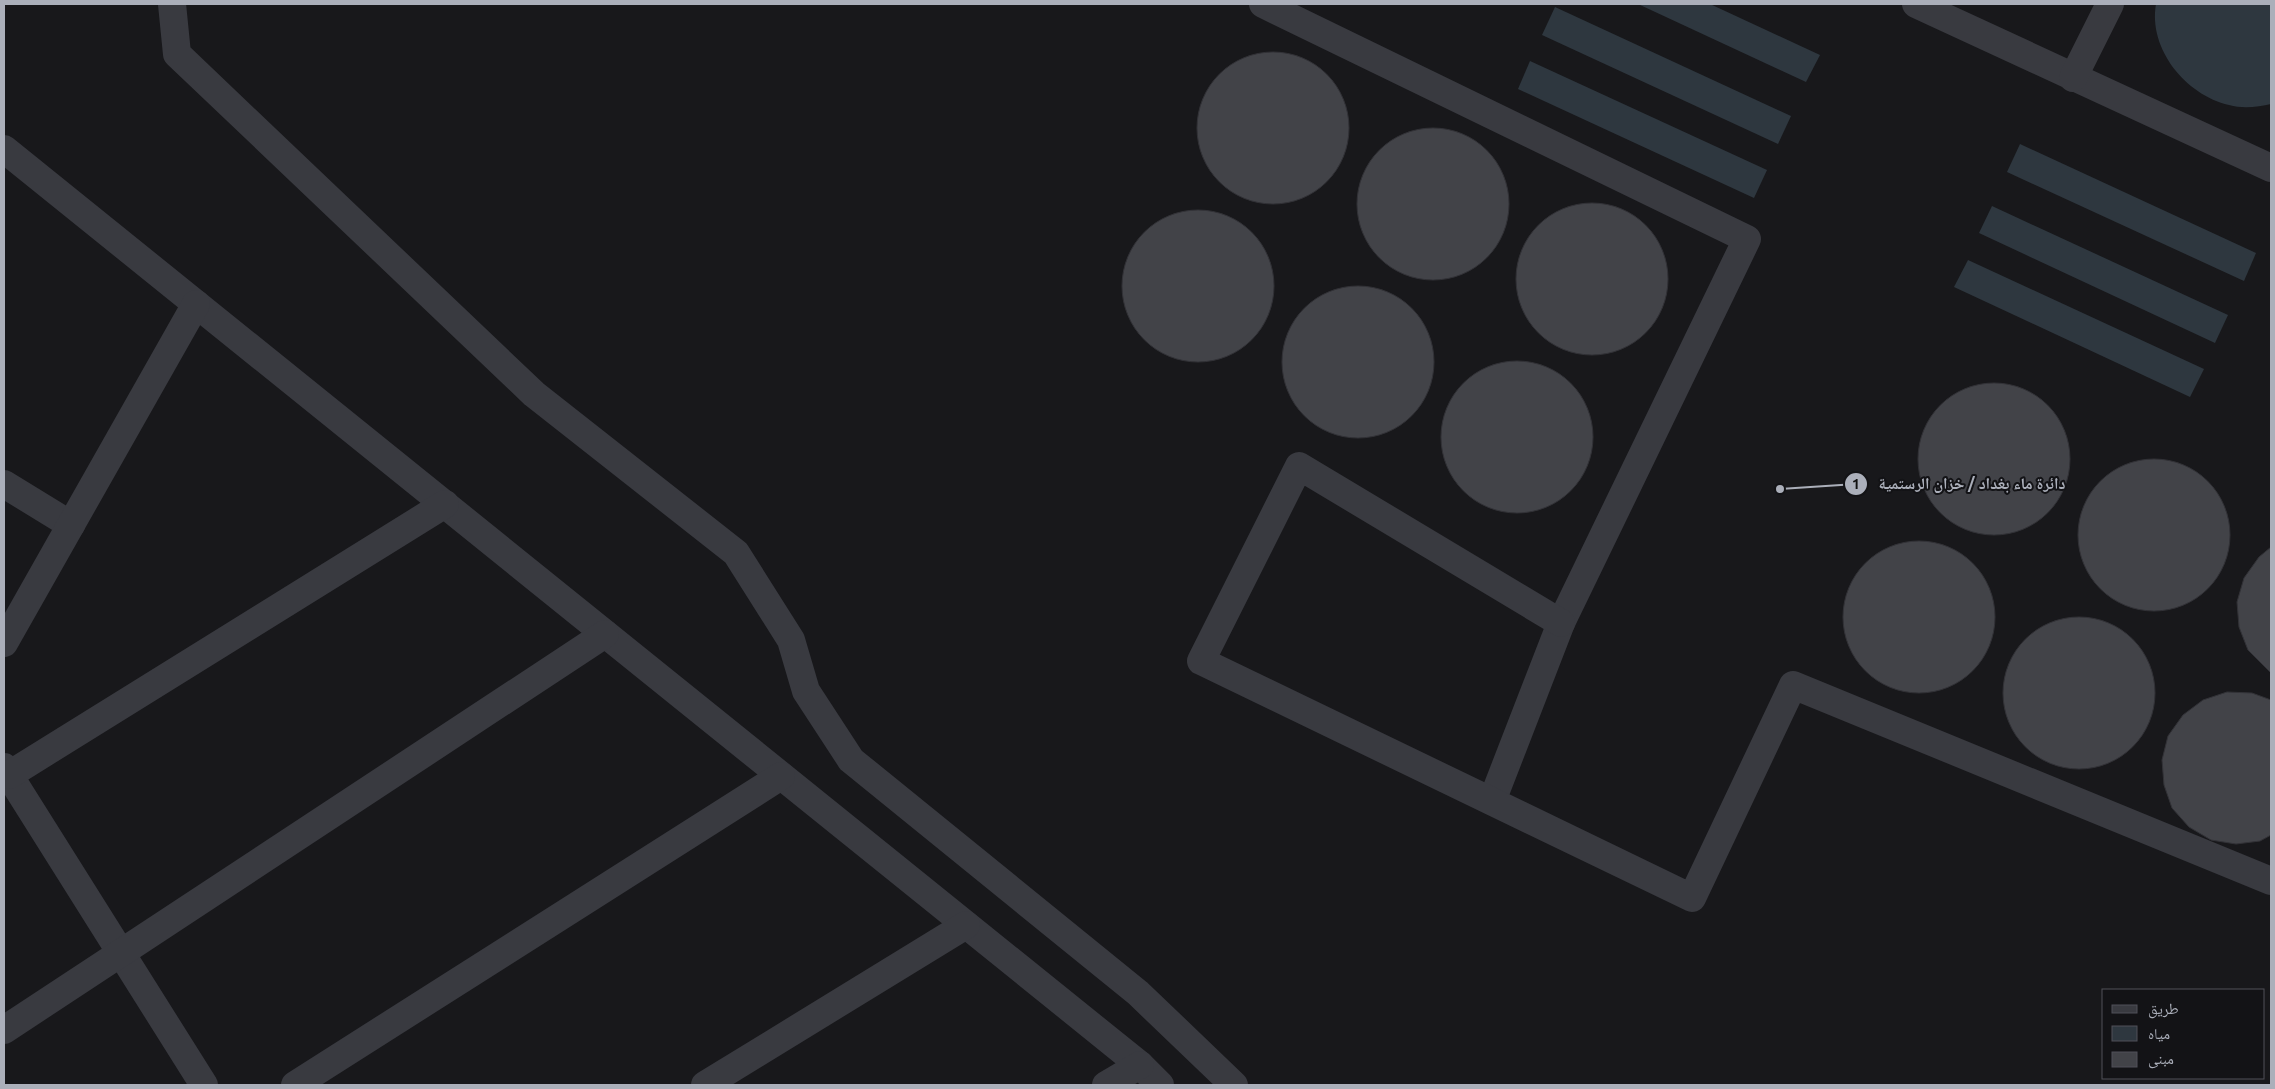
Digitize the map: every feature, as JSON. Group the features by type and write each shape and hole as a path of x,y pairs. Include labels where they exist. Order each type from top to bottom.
{"street":[{"path":"172,4 177,54 534,394 736,553 791,640 806,691 851,760 1138,993 1234,1085"},
{"path":"1263,4 1747,239 1561,624 1492,801"},
{"path":"1916,4 2271,168"},
{"path":"2073,78 2110,4"},
{"path":"4,149 1140,1065 1160,1085"},
{"path":"4,643 196,304"},
{"path":"1561,624 1299,466 1201,661 1692,898 1793,685 2271,881"},
{"path":"4,484 71,524"},
{"path":"204,1085 6,771 445,504"},
{"path":"4,1030 605,634"},
{"path":"295,1085 782,776"},
{"path":"705,1085 966,925"},
{"path":"1106,1085 1140,1065"}],"water":[{"path":"1638,4 1710,4 1820,55 1806,82"},
{"path":"2156,4 2271,4 2271,104 2250,107 2229,105 2213,100 2185,81 2173,68 2164,53 2155,21"},
{"path":"1555,7 1791,116 1778,144 1542,35"},
{"path":"1530,61 1767,170 1754,198 1518,89"},
{"path":"2020,144 2256,253 2244,281 2007,172"},
{"path":"1992,206 2228,315 2215,343 1979,233"},
{"path":"1968,260 2204,369 2190,397 1954,287"}],"building":[{"path":"1273,52 1302,58 1327,74 1343,99 1349,128 1343,157 1327,182 1302,198 1273,204 1244,198 1219,182 1203,157 1197,128 1203,99 1219,74 1244,58"},
{"path":"1433,128 1462,134 1487,150 1503,175 1509,204 1503,233 1487,258 1462,274 1433,280 1404,274 1379,258 1363,233 1357,204 1363,175 1379,150 1404,134"},
{"path":"1592,203 1621,209 1646,225 1662,250 1668,279 1662,308 1646,333 1621,349 1592,355 1563,349 1538,333 1522,308 1516,279 1522,250 1538,225 1563,209"},
{"path":"1198,210 1227,216 1252,232 1268,257 1274,286 1268,315 1252,340 1227,356 1198,362 1169,356 1144,340 1128,315 1122,286 1128,257 1144,232 1169,216"},
{"path":"1358,286 1387,292 1412,308 1428,333 1434,362 1428,391 1412,416 1387,432 1358,438 1329,432 1304,416 1288,391 1282,362 1288,333 1304,308 1329,292"},
{"path":"1517,361 1546,367 1571,383 1587,408 1593,437 1587,466 1571,491 1546,507 1517,513 1488,507 1463,491 1447,466 1441,437 1447,408 1463,383 1488,367"},
{"path":"1994,383 2023,389 2048,405 2064,430 2070,459 2064,488 2048,513 2023,529 1994,535 1965,529 1940,513 1924,488 1918,459 1924,430 1940,405 1965,389"},
{"path":"2154,459 2183,465 2208,481 2224,506 2230,535 2224,564 2208,589 2183,605 2154,611 2125,605 2100,589 2084,564 2078,535 2084,506 2100,481 2125,465"},
{"path":"1919,541 1948,547 1973,563 1989,588 1995,617 1989,646 1973,671 1948,687 1919,693 1890,687 1865,671 1849,646 1843,617 1849,588 1865,563 1890,547"},
{"path":"2271,547 2271,673 2248,650 2239,627 2237,602 2244,578 2259,557"},
{"path":"2079,617 2108,623 2133,639 2149,664 2155,693 2149,722 2133,747 2108,763 2079,769 2050,763 2025,747 2009,722 2003,693 2009,664 2025,639 2050,623"},
{"path":"2227,692 2252,693 2271,700 2271,835 2260,841 2236,844 2211,840 2189,827 2172,808 2164,785 2162,760 2168,736 2183,715 2203,700"}],"place":[{"name":"دائرة ماء بغداد / خزان الرستمية","path":"1780,489"}]}
